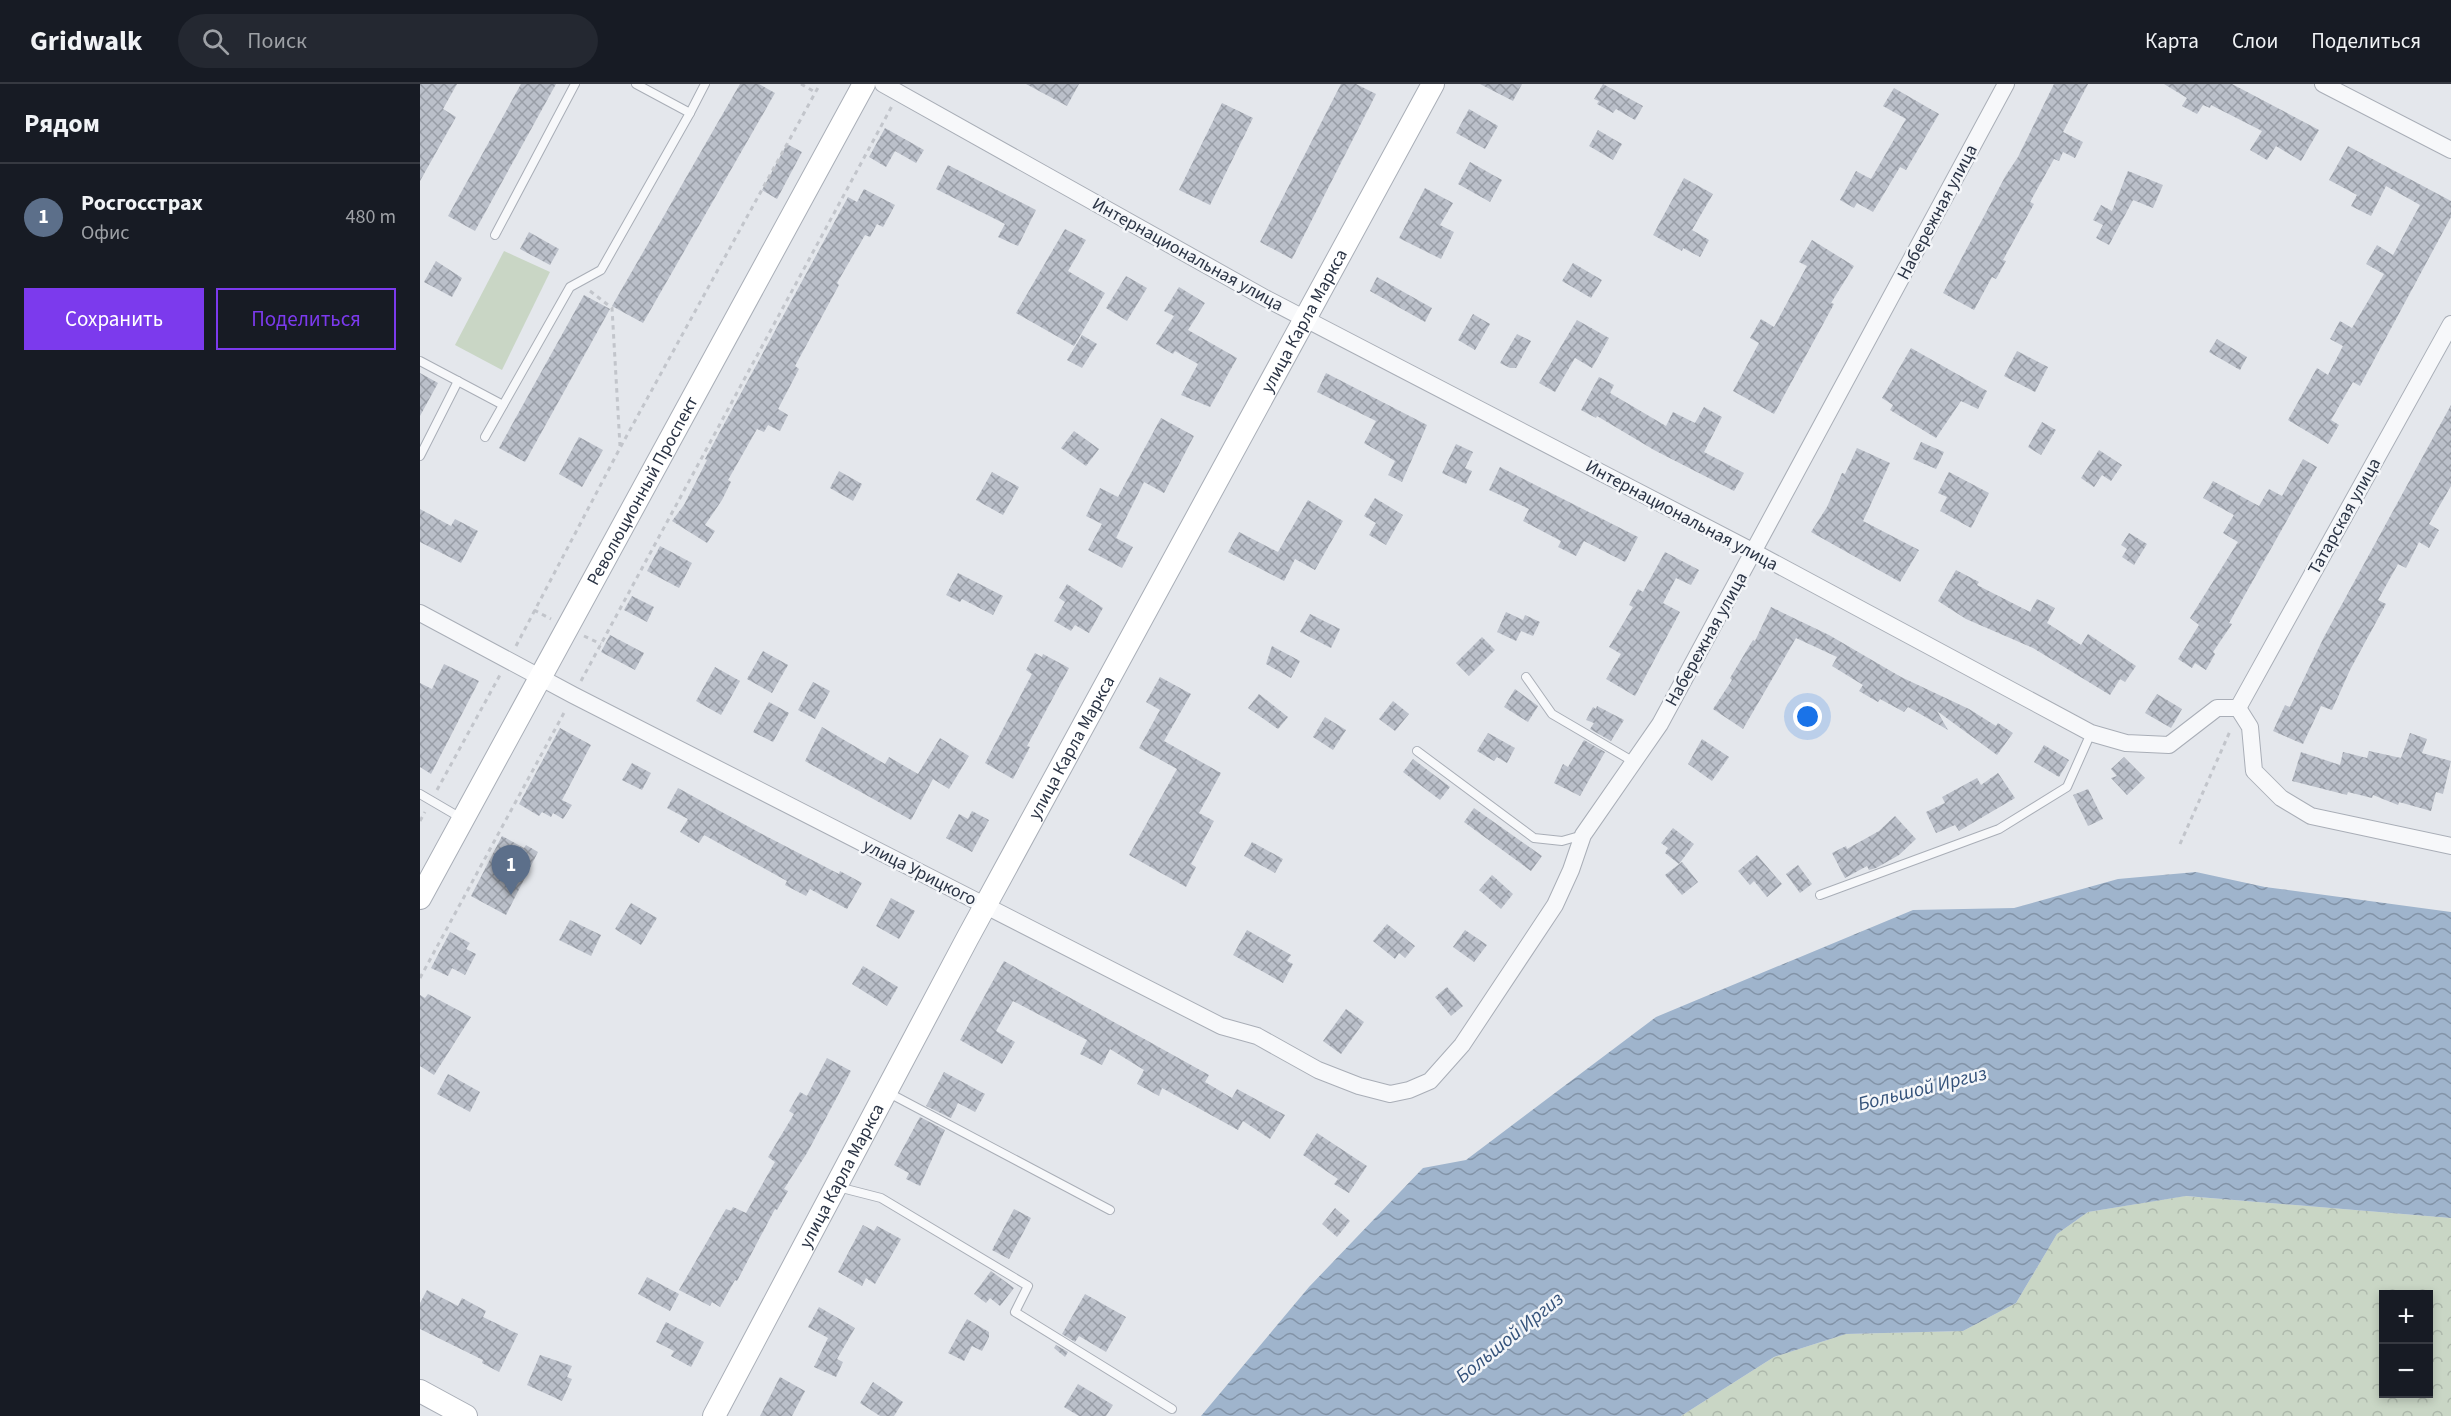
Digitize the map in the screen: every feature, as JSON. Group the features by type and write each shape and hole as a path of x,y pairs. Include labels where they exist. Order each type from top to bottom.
{"main road":[{"name":"Революционный Проспект","path":"420,898 864,84"},
{"name":"улица Карла Маркса","path":"714,1416 986,905 1308,319 1433,84"},
{"path":"420,1391 466,1416"}],"street":[{"name":"Интернациональная улица","path":"882,84 1265,298 1754,552 2091,733 2126,743 2169,745 2217,708 2238,708"},
{"name":"Набережная улица","path":"1430,1081 1462,1045 1555,905 1571,870 1583,835 1660,724 2007,84"},
{"path":"2323,84 2451,150"},
{"name":"Татарская улица","path":"2238,708 2451,324"},
{"name":"улица Урицкого","path":"420,613 539,678 1221,1026 1257,1036 1318,1070 1359,1086 1390,1094 1409,1090 1430,1081"},
{"path":"2238,708 2250,727 2254,771 2281,798 2311,816 2451,846"}],"lane":[{"path":"495,235 575,84"},
{"path":"636,84 690,113"},
{"path":"486,437 570,286 601,270 705,84"},
{"path":"420,361 503,405"},
{"path":"420,456 458,381"},
{"path":"1526,677 1552,714 1634,762"},
{"path":"1820,895 1999,829 2067,787 2091,733"},
{"path":"1417,752 1534,838 1562,841 1583,835"},
{"path":"420,794 463,819"},
{"path":"887,1091 1110,1210"},
{"path":"837,1186 880,1198 1028,1286 1015,1312 1172,1409"}],"path":[{"path":"801,84 816,92"},
{"path":"420,821 620,448 820,84"},
{"path":"420,978 899,94"},
{"path":"601,270 589,293 612,308 620,448"},
{"path":"2180,844 2220,759 2238,708"}],"green space":[{"path":"504,251 550,272 502,370 455,345"},
{"path":"2185,1196 2451,1218 2451,1416 1681,1416 1774,1357 1846,1334 1963,1331 2016,1303 2057,1234 2088,1212"}],"water":[{"name":"Большой Иргиз","path":"2196,872 2265,887 2451,912 2451,1218 2186,1196 2088,1212 2057,1234 2016,1303 1963,1331 1846,1334 1774,1357 1681,1416 1201,1416 1309,1287 1423,1168 1466,1160 1656,1017 1913,910 2014,908 2118,879"}],"building":[{"path":"420,84 457,84 443,109 456,117 420,181"},
{"path":"521,84 556,84 475,231 448,216"},
{"path":"740,84 759,84 775,93 643,323 612,306"},
{"path":"1026,84 1079,84 1067,106"},
{"path":"1341,84 1356,84 1376,94 1292,259 1260,242"},
{"path":"1480,84 1522,84 1513,101"},
{"path":"1603,84 1643,106 1635,120 1616,109 1613,113 1597,104 1599,101 1594,99"},
{"path":"2054,84 2088,84 2063,132 2083,142 2075,158 2063,152 2059,161 2054,159 2030,202 2034,204 2003,260 2006,261 1996,279 1992,277 1974,310 1943,293 2006,175 2018,157"},
{"path":"2164,84 2232,84 2319,130 2301,161 2276,146 2267,160 2250,150 2262,131 2211,105 2210,108 2203,105 2197,114 2182,106 2187,98"},
{"path":"1894,88 1939,114 1906,170 1900,167 1873,212 1857,203 1854,208 1840,200 1856,171 1871,179 1906,119 1883,106"},
{"path":"1222,103 1253,118 1210,205 1179,190"},
{"path":"1469,109 1498,126 1485,149 1456,133"},
{"path":"885,128 924,150 916,163 895,151 886,167 869,157"},
{"path":"1598,130 1622,144 1613,160 1589,146"},
{"path":"787,144 802,152 777,199 762,190"},
{"path":"2348,146 2451,201 2451,217 2360,386 2353,382 2331,420 2339,425 2328,444 2288,420 2317,368 2328,375 2343,346 2330,339 2340,321 2352,328 2384,274 2366,264 2377,245 2393,255 2420,205 2386,186 2371,216 2351,206 2357,195 2329,180"},
{"path":"1470,162 1502,180 1490,202 1458,184"},
{"path":"948,165 1036,210 1018,246 998,237 1005,224 936,189"},
{"path":"2128,171 2163,185 2153,208 2133,200 2109,245 2096,238 2103,225 2093,220 2101,205 2112,211"},
{"path":"1684,178 1713,194 1692,230 1709,240 1700,257 1683,248 1682,251 1653,235"},
{"path":"1425,188 1453,203 1440,225 1454,232 1441,259 1399,238"},
{"path":"864,189 895,205 883,227 877,224 870,237 865,235 837,283 839,285 795,366 799,369 778,409 788,415 780,431 768,425 764,432 757,429 728,480 731,482 722,500 705,525 715,531 707,543 672,521 684,505 707,460 705,459 848,197 857,202"},
{"path":"1065,229 1086,240 1068,271 1105,293 1074,346 1016,313"},
{"path":"529,232 559,249 550,265 520,249"},
{"path":"1812,240 1854,266 1831,303 1834,304 1774,414 1733,391 1759,343 1750,338 1761,319 1774,327 1807,266 1799,262"},
{"path":"436,261 462,278 452,297 424,282"},
{"path":"1573,263 1602,280 1591,298 1562,281"},
{"path":"1126,276 1147,288 1127,321 1106,308"},
{"path":"1377,277 1432,308 1425,322 1370,291"},
{"path":"1179,287 1205,303 1188,330 1237,358 1210,407 1181,395 1198,364 1175,351 1173,354 1156,344 1174,316 1164,311"},
{"path":"584,295 610,309 525,462 499,448"},
{"path":"1473,314 1490,324 1475,350 1458,340"},
{"path":"1577,320 1609,338 1592,368 1575,358 1555,392 1539,383"},
{"path":"1517,334 1531,341 1516,368 1510,368 1500,363"},
{"path":"1082,335 1097,344 1082,368 1067,360"},
{"path":"2217,339 2247,357 2240,370 2209,352"},
{"path":"1911,348 1987,391 1978,409 1961,401 1936,438 1890,410 1893,405 1882,398"},
{"path":"2017,351 2048,367 2035,392 2004,376"},
{"path":"420,373 438,383 420,416"},
{"path":"1326,373 1427,425 1402,482 1388,475 1395,461 1364,443 1376,421 1317,392"},
{"path":"1599,377 1614,385 1610,393 1666,426 1673,412 1695,423 1704,407 1722,417 1704,452 1744,473 1734,491 1654,450 1597,416 1596,418 1581,410"},
{"path":"2451,405 2451,486 2429,524 2439,530 2429,548 2419,542 2406,568 2398,564 2378,600 2386,604 2350,670 2332,710 2321,706 2303,744 2273,731 2285,705 2290,707 2324,637"},
{"path":"1161,418 1194,436 1164,493 1144,482 1116,538 1133,547 1122,568 1088,550 1102,524 1086,516 1100,488 1118,497"},
{"path":"2042,422 2056,430 2041,455 2028,447"},
{"path":"1074,431 1099,449 1086,466 1061,448"},
{"path":"579,437 603,450 582,487 559,474"},
{"path":"1921,442 1944,452 1936,469 1913,459"},
{"path":"1456,444 1473,452 1465,468 1472,471 1466,484 1442,473"},
{"path":"1857,448 1890,463 1863,521 1919,550 1900,582 1811,532 1827,507 1842,473 1845,474"},
{"path":"2099,450 2122,465 2111,481 2102,475 2094,487 2081,478"},
{"path":"2303,459 2317,467 2229,623 2232,624 2213,652 2215,654 2206,670 2195,663 2192,668 2178,659 2199,625 2190,618 2238,542 2223,533 2234,515 2203,498 2213,481 2259,506 2269,489 2282,496"},
{"path":"1500,467 1638,537 1625,562 1584,541 1576,556 1558,547 1561,541 1523,521 1529,509 1489,490"},
{"path":"839,471 862,484 853,501 830,488"},
{"path":"992,472 1019,487 1003,515 976,500"},
{"path":"1949,472 1989,493 1971,528 1940,511 1947,497 1938,493"},
{"path":"1375,498 1403,515 1386,545 1369,535 1376,523 1364,516"},
{"path":"1308,500 1343,521 1315,570 1295,559 1284,581 1228,552 1239,532 1278,552"},
{"path":"420,509 451,526 455,519 478,531 461,563 420,542"},
{"path":"2129,533 2147,544 2134,565 2122,557 2127,549 2121,545"},
{"path":"660,546 692,563 679,588 647,571"},
{"path":"1665,552 1699,570 1691,585 1676,578 1663,603 1680,612 1635,696 1606,679 1621,654 1609,647 1633,607 1629,605 1638,589 1643,592"},
{"path":"1956,570 1979,582 1977,585 2030,612 2037,599 2055,608 2047,623 2081,645 2088,634 2136,666 2125,682 2120,679 2110,695 2033,648 1966,619 1938,601"},
{"path":"958,573 1003,596 993,615 962,599 960,602 946,595"},
{"path":"1067,584 1103,608 1089,633 1075,625 1071,631 1054,621 1065,602 1059,598"},
{"path":"632,596 654,607 647,622 624,610"},
{"path":"1771,607 1829,635 1901,677 1969,709 1996,726 1998,723 2013,733 1997,755 1937,711 1948,730 1908,707 1904,712 1880,699 1878,702 1859,691 1863,685 1832,666 1837,657 1796,638 1743,729 1713,709 1732,680 1730,678 1753,640 1755,641"},
{"path":"1506,612 1523,620 1525,615 1540,622 1533,636 1521,631 1516,641 1497,632"},
{"path":"1310,614 1340,629 1331,648 1300,632"},
{"path":"610,635 644,653 635,670 601,652"},
{"path":"1482,637 1495,650 1469,676 1456,663"},
{"path":"1272,646 1300,661 1291,678 1266,664"},
{"path":"763,651 788,665 772,693 747,679"},
{"path":"1035,653 1042,657 1043,654 1069,668 1027,746 1030,747 1013,779 985,763 1032,674 1026,670"},
{"path":"444,664 479,681 431,774 420,767 420,683 432,689"},
{"path":"715,667 740,681 721,715 696,701"},
{"path":"1160,677 1191,694 1164,741 1221,773 1199,813 1214,821 1191,864 1196,867 1186,887 1129,855 1177,769 1139,748 1160,710 1146,702"},
{"path":"813,682 830,691 815,719 798,710"},
{"path":"1515,689 1538,706 1528,722 1504,707"},
{"path":"1259,694 1288,717 1278,729 1248,708"},
{"path":"2157,694 2182,709 2171,728 2145,713"},
{"path":"1393,701 1409,714 1395,731 1379,719"},
{"path":"769,702 789,713 773,742 753,732"},
{"path":"1597,706 1624,720 1611,741 1590,729 1594,723 1586,720 1593,707 1596,709"},
{"path":"1325,717 1346,730 1333,750 1313,737"},
{"path":"822,727 885,764 889,757 918,774 940,738 969,756 949,789 933,779 911,820 805,761"},
{"path":"560,728 591,745 562,800 572,805 563,819 553,813 551,817 542,812 539,816 519,804"},
{"path":"1488,733 1515,748 1507,763 1497,757 1494,761 1477,751"},
{"path":"2410,733 2427,739 2422,753 2451,761 2443,794 2436,792 2431,811 2399,802 2398,805 2373,795 2372,798 2348,792 2347,795 2292,781 2301,752 2340,765 2343,752 2367,758 2369,751 2401,758"},
{"path":"1702,739 1729,757 1712,781 1688,764"},
{"path":"1584,740 1605,752 1580,796 1554,783 1563,764 1568,767"},
{"path":"2044,745 2069,760 2059,777 2034,762"},
{"path":"2124,757 2145,778 2127,795 2111,778 2117,776 2111,769"},
{"path":"1413,759 1450,787 1440,800 1403,772"},
{"path":"632,763 651,773 642,790 622,780"},
{"path":"1998,773 2015,798 1959,831 1955,825 1936,833 1926,812 1945,803 1942,797 1977,778 1981,785"},
{"path":"678,788 839,874 840,871 862,883 847,909 810,889 806,896 785,885 787,881 704,835 699,843 680,832 688,819 667,808"},
{"path":"2088,789 2103,819 2088,826 2073,795"},
{"path":"1474,808 1542,856 1531,871 1464,822"},
{"path":"972,811 989,820 972,852 946,838 959,814 968,819"},
{"path":"1895,816 1916,839 1899,855 1876,868 1869,870 1867,866 1845,878 1832,853 1846,846 1847,849 1879,831"},
{"path":"1673,828 1694,844 1679,864 1665,853 1668,848 1661,843"},
{"path":"502,836 524,848 526,845 538,852 506,915 471,896"},
{"path":"1252,842 1283,859 1275,873 1244,856"},
{"path":"1757,855 1782,884 1767,897 1754,881 1750,885 1738,871"},
{"path":"1682,862 1698,882 1682,895 1665,875"},
{"path":"1798,865 1812,884 1800,893 1786,874"},
{"path":"1492,875 1513,894 1501,909 1479,890"},
{"path":"891,898 915,911 899,939 876,926"},
{"path":"631,903 657,918 641,945 615,929"},
{"path":"570,920 601,935 591,956 559,940"},
{"path":"1387,924 1415,946 1405,958 1399,953 1395,959 1373,941"},
{"path":"1247,930 1291,955 1287,961 1293,964 1283,983 1233,955"},
{"path":"1465,930 1487,945 1474,962 1453,947"},
{"path":"450,932 470,943 466,949 476,954 465,975 452,968 448,976 431,968"},
{"path":"1004,961 1209,1075 1205,1082 1232,1098 1237,1089 1285,1115 1270,1139 1243,1121 1238,1130 1162,1088 1159,1096 1137,1084 1144,1070 1110,1049 1102,1065 1080,1054 1087,1040 1013,1001 996,1031 1015,1042 1002,1064 960,1040"},
{"path":"863,966 898,987 887,1006 852,984"},
{"path":"1447,987 1463,1006 1451,1016 1435,997"},
{"path":"428,994 471,1017 434,1075 420,1066 420,995 425,998"},
{"path":"1346,1009 1364,1022 1341,1054 1323,1041"},
{"path":"827,1058 851,1071 807,1153 784,1189 788,1191 777,1210 775,1209 737,1281 735,1280 720,1307 712,1302 710,1306 679,1290 726,1209 731,1211 733,1207 746,1213 775,1162 768,1157 794,1114 789,1111 800,1092 807,1096"},
{"path":"944,1072 985,1094 975,1112 958,1103 951,1118 926,1106"},
{"path":"448,1074 480,1092 470,1112 437,1094"},
{"path":"920,1117 945,1130 920,1186 906,1179 909,1173 894,1165"},
{"path":"1317,1133 1367,1166 1349,1193 1334,1184 1338,1179 1303,1155"},
{"path":"1335,1208 1350,1221 1337,1237 1322,1224"},
{"path":"1014,1209 1031,1218 1009,1259 992,1250"},
{"path":"863,1225 874,1231 877,1226 901,1239 875,1284 866,1278 862,1286 838,1272"},
{"path":"991,1271 1014,1288 1000,1306 990,1298 986,1303 974,1294"},
{"path":"647,1277 679,1294 670,1311 638,1294"},
{"path":"427,1290 458,1306 462,1298 486,1311 483,1317 518,1334 499,1372 482,1363 483,1360 420,1329 420,1303"},
{"path":"1085,1294 1126,1317 1106,1352 1079,1336 1075,1342 1062,1334"},
{"path":"819,1307 855,1328 837,1359 843,1362 836,1377 814,1367 828,1338 808,1327"},
{"path":"967,1319 989,1332 989,1337 982,1351 972,1346 964,1361 948,1353"},
{"path":"666,1322 704,1342 691,1367 671,1356 674,1351 656,1342"},
{"path":"1056,1345 1068,1352 1065,1357 1054,1348"},
{"path":"540,1355 572,1366 567,1377 572,1379 562,1401 527,1385"},
{"path":"780,1377 805,1391 792,1416 760,1416"},
{"path":"873,1382 903,1402 894,1416 880,1416 860,1403"},
{"path":"1078,1384 1113,1405 1106,1416 1079,1416 1064,1407"}],"place":[{"name":"Росгосстрах","path":"511,895"}]}
